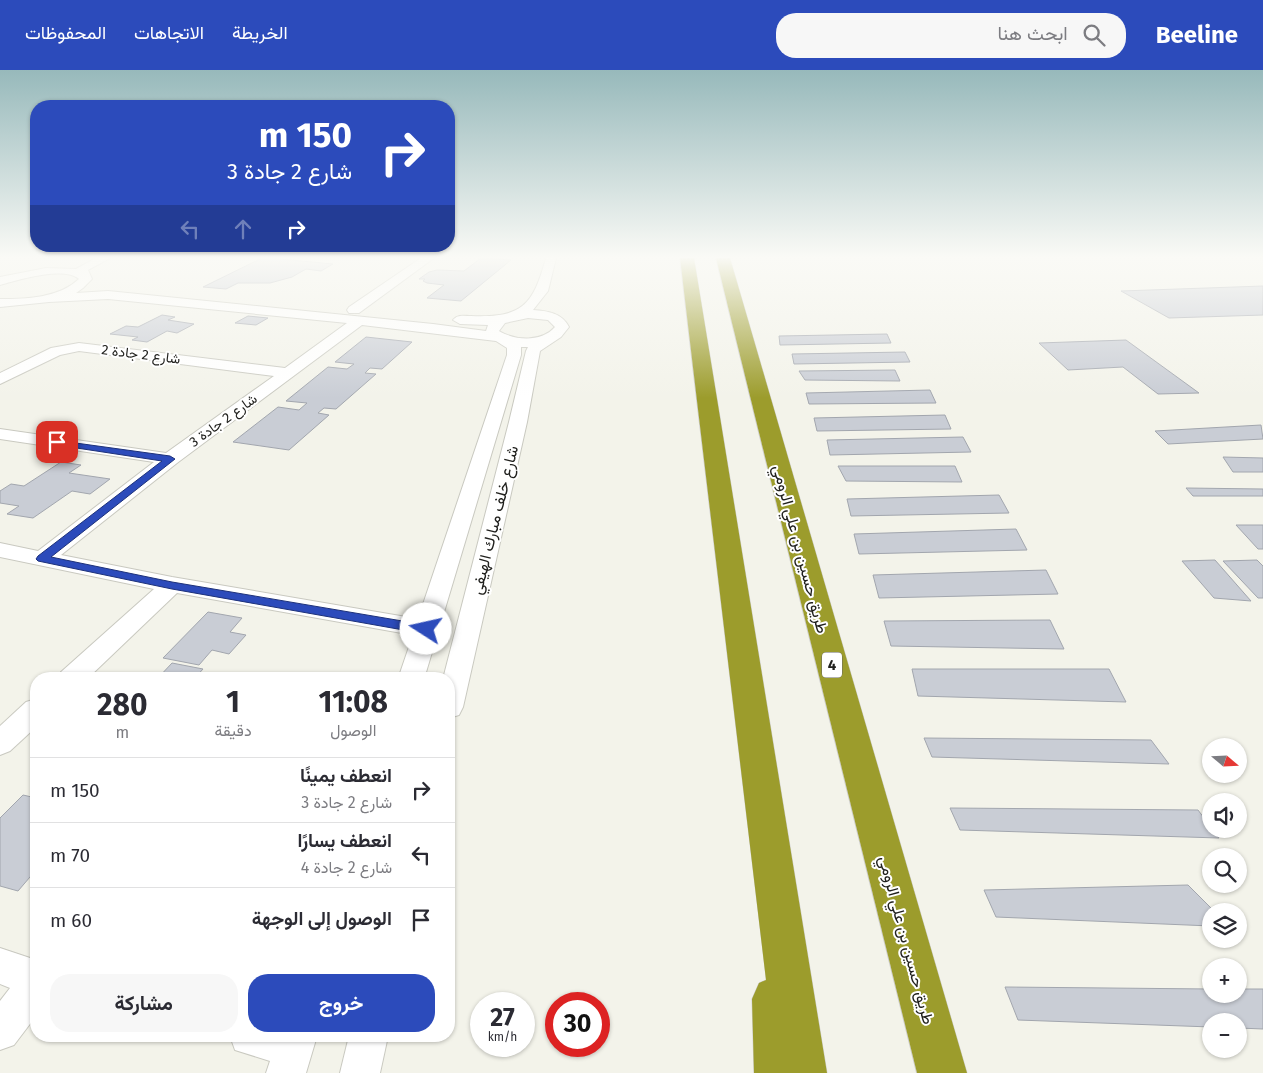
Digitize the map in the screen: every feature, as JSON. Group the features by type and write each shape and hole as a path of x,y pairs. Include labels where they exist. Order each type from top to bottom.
{"highway":[{"path":"694,305 802,1073"},
{"name":"طريق حسين بن علي الرومي","path":"736,305 942,1073"},
{"path":"769,848 779,1073"}],"street":[{"path":"230,305 357,315 428,317 472,322 513,316 538,315 555,319"},
{"path":"269,305 357,315 413,326 527,342 548,338"},
{"name":"شارع 2 جادة 3","path":"42,559 170,459 287,373 370,305"},
{"path":"502,339 493,333 494,324 534,305"},
{"path":"542,305 543,309 555,319"},
{"path":"413,326 429,322 428,317"},
{"name":"شارع خلف مبارك الهيفي","path":"455,682 518,422 533,351 537,344 559,332 562,327 561,323 555,319"},
{"name":"شارع خلف مبارك الهيفي","path":"413,672 514,356 514,347 502,339"},
{"name":"شارع 2 جادة 2","path":"0,379 56,351 79,347 287,373"},
{"path":"0,434 170,459"},
{"path":"0,550 172,586 426,629"},
{"path":"78,672 172,586"},
{"path":"0,743 30,716"},
{"path":"0,966 30,976"},
{"path":"0,1031 30,994"},
{"path":"264,1042 292,1053"},
{"path":"360,1073 368,1042"}],"building":[{"path":"1146,305 1263,305 1263,315 1169,318"},
{"path":"162,315 175,317 168,320 194,324 177,333 167,331 147,342 132,340 138,337 110,334 126,326 138,327"},
{"path":"248,316 268,318 256,325 235,323"},
{"path":"887,334 891,343 780,345 779,336"},
{"path":"366,337 412,342 382,369 370,368 365,373 376,374 336,409 324,408 318,413 329,415 289,450 233,442 278,407 299,410 307,403 286,401 328,367 347,369 354,364 335,362"},
{"path":"1126,340 1199,393 1158,394 1123,367 1068,370 1039,343"},
{"path":"905,352 910,362 794,364 792,354"},
{"path":"895,370 900,381 805,380 799,371"},
{"path":"930,390 936,403 809,404 806,393"},
{"path":"945,415 951,429 817,431 814,418"},
{"path":"1261,425 1263,439 1168,444 1155,431"},
{"path":"963,437 971,452 830,455 827,440"},
{"path":"1223,457 1263,458 1263,472 1233,472"},
{"path":"61,462 81,465 69,473 110,479 90,494 72,491 33,518 7,514 19,506 0,503 0,491 11,484 24,486"},
{"path":"838,466 955,466 962,482 846,481"},
{"path":"1186,488 1263,489 1263,496 1193,496"},
{"path":"999,495 1009,513 851,516 847,499"},
{"path":"1236,525 1263,525 1263,549 1258,549"},
{"path":"1016,529 1027,550 859,554 854,534"},
{"path":"1215,560 1251,601 1214,598 1182,561"},
{"path":"1257,560 1263,566 1263,598 1258,598 1223,561"},
{"path":"1046,570 1058,594 879,598 873,575"},
{"path":"208,612 242,618 230,632 246,635 229,654 212,650 199,665 163,658"},
{"path":"1050,620 1064,649 891,646 884,621"},
{"path":"172,663 203,669 200,672 164,672"},
{"path":"912,669 1109,669 1126,702 918,696"},
{"path":"924,738 1151,740 1169,764 932,757"},
{"path":"23,795 30,797 30,877 18,891 0,886 0,818"},
{"path":"950,808 1198,810 1202,815 1202,837 960,830"},
{"path":"1188,885 1206,903 1202,903 1202,926 996,917 984,890"},
{"path":"1005,987 1202,989 1202,1003 1247,1003 1247,989 1263,989 1263,1029 1247,1028 1247,1013 1202,1013 1202,1027 1018,1020"}],"route":[{"path":"57,442 170,459 42,559 172,586 426,629"}]}
